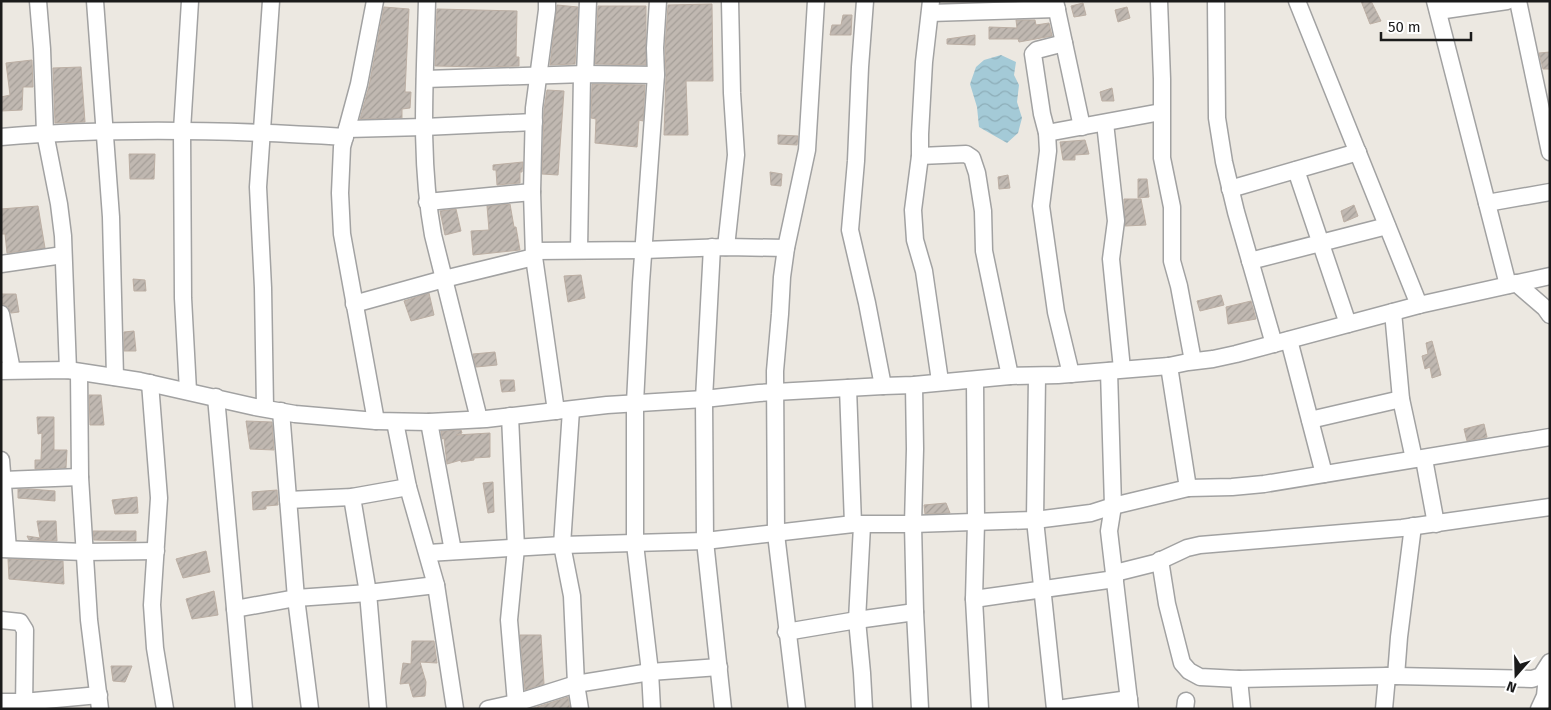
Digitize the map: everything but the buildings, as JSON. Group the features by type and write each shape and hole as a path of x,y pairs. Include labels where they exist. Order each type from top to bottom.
{"street":[{"path":"1,702 23,706 100,702 89,620 73,371 59,204 45,133 38,1"},
{"path":"95,1 111,217 115,377"},
{"path":"188,391 183,298 182,130 190,1"},
{"path":"271,1 258,187 263,288 273,410 288,500 296,598 310,709"},
{"path":"375,1 359,84 342,147 340,202 342,234 376,421"},
{"path":"427,1 424,127 427,202 433,235 478,419"},
{"path":"546,1 547,10 534,108 532,192 534,254 564,410 562,545 572,596 576,684 580,709"},
{"path":"579,250 588,1"},
{"path":"652,709 650,672 635,544 635,403 641,284 656,75 655,48 658,1"},
{"path":"723,709 706,541 704,399 719,247 736,155 732,93 730,1"},
{"path":"797,709 786,632 776,534 775,372 786,248 807,150 816,1"},
{"path":"865,1 850,230 867,303 883,386"},
{"path":"1159,1 1162,79 1162,158 1172,208 1172,261 1179,286 1193,361"},
{"path":"1216,1 1217,118 1230,190 1250,262 1282,342 1310,420 1324,474"},
{"path":"1297,1 1419,305"},
{"path":"1508,1 1437,6 1487,202 1512,284 1545,308 1550,315"},
{"path":"1518,1 1550,152"},
{"path":"940,382 924,271 915,240 913,210 920,156 924,62 931,7 1056,5 1082,127"},
{"path":"1064,43 1036,50 1034,54 1042,114 1047,133 1048,151 1041,206 1056,312 1071,374"},
{"path":"425,79 584,74 656,75"},
{"path":"1047,133 1161,112"},
{"path":"1,137 45,133 182,130 346,133 534,122"},
{"path":"1036,376 1034,520 1056,709 1130,704 1109,531 1113,506 1116,370 1111,259 1116,221 1105,123"},
{"path":"1230,190 1358,152"},
{"path":"920,156 966,154 972,158 977,173 983,211 984,252 1010,376"},
{"path":"1296,170 1348,324"},
{"path":"427,202 532,192"},
{"path":"1487,202 1550,192"},
{"path":"1250,262 1387,226"},
{"path":"354,304 534,254 579,250 719,247 786,248"},
{"path":"1,264 63,255"},
{"path":"1,314 7,370 73,371 115,377 273,410 376,421 429,422 510,416 607,404 704,399 776,392 914,385 1010,376 1071,374 1169,366 1214,358 1282,342 1419,305 1550,276"},
{"path":"1393,312 1402,399 1436,524"},
{"path":"1169,366 1188,488"},
{"path":"975,380 976,522 974,599 980,709"},
{"path":"150,383 158,498 152,605 155,648 164,709"},
{"path":"914,385 913,524 920,709"},
{"path":"848,388 853,524"},
{"path":"216,397 244,709"},
{"path":"1310,420 1402,399"},
{"path":"510,416 516,548 509,620 516,703"},
{"path":"395,422 408,487 436,584 455,709"},
{"path":"429,422 453,551"},
{"path":"428,553 562,545 706,541 853,524 1034,520 1091,513 1188,488 1264,484 1550,437"},
{"path":"1,460 4,549 85,552 156,551"},
{"path":"3,480 80,477"},
{"path":"288,500 352,497 408,487"},
{"path":"352,497 368,593 378,709"},
{"path":"974,599 1043,590 1115,576 1200,544 1336,534 1436,524 1550,507"},
{"path":"853,524 862,526 858,620 864,709"},
{"path":"1384,709 1400,637 1413,526"},
{"path":"1160,560 1167,604 1182,663 1189,671 1200,676 1239,679 1392,676 1532,679 1541,676 1549,664"},
{"path":"235,609 296,598 368,593 436,584"},
{"path":"786,632 915,612"},
{"path":"1,620 20,622 25,630 23,706"},
{"path":"1539,709 1545,696 1549,664"},
{"path":"488,709 516,703 576,684 650,672 719,667"},
{"path":"1239,679 1242,709"}],"water":[{"path":"1001,55 1016,62 1014,75 1019,85 1017,102 1022,118 1018,133 1007,143 979,127 977,107 970,84 976,67 984,60"}]}
